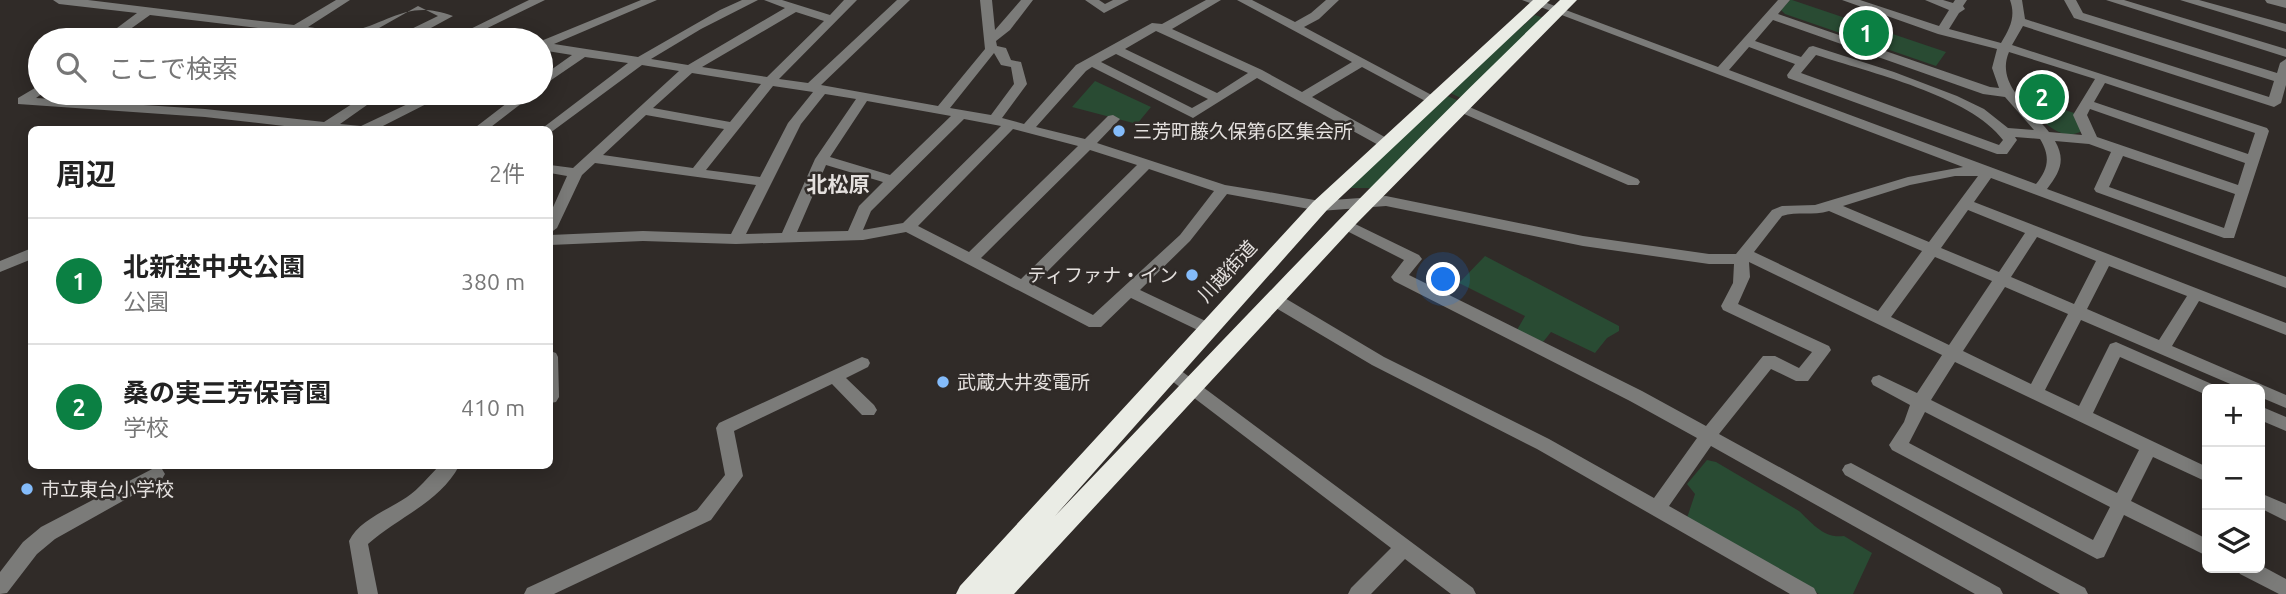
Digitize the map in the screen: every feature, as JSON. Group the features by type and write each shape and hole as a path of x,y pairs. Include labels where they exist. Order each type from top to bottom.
{"highway":[{"name":"川越街道","path":"969,594 1320,206 1536,1"},
{"path":"997,594 1192,389 1272,298 1564,5"}],"street":[{"path":"60,0 288,28"},
{"path":"298,28 344,0"},
{"path":"369,28 416,0 447,16 423,28"},
{"path":"480,28 539,0"},
{"path":"553,41 651,0"},
{"path":"551,126 635,62 709,18 752,0"},
{"path":"770,0 831,19"},
{"path":"697,172 769,82 851,0"},
{"path":"736,239 794,123 816,88 904,0"},
{"path":"986,0 992,44 1002,51 1005,62 1017,65 1021,83 994,120"},
{"path":"942,110 1027,0"},
{"path":"1091,0 1104,9 1123,0"},
{"path":"1165,28 1215,0"},
{"path":"1237,0 1243,0 1434,100"},
{"path":"1295,27 1333,0"},
{"path":"1722,70 1749,43 1784,0"},
{"path":"1848,0 1942,32 2102,78 2262,131 2229,235 2101,189 2119,150"},
{"path":"1931,0 1960,4 1942,32"},
{"path":"2017,0 2022,12 2020,21 2002,48 1998,70 2008,93 2053,150 2054,166 2039,191"},
{"path":"2070,0 2078,15 2282,79"},
{"path":"2112,0 2286,53"},
{"path":"2186,0 2286,28"},
{"path":"2271,0 2286,4"},
{"path":"1536,1 1564,5 1722,70 2286,284"},
{"path":"553,223 576,173 643,110 688,70 794,8"},
{"path":"124,28 149,10"},
{"path":"1771,15 1988,91 2008,93"},
{"path":"2020,21 2274,103 2286,63"},
{"path":"1027,129 1081,68 1156,26 1257,73 1387,144"},
{"path":"1749,43 1803,62"},
{"path":"553,48 816,88 994,120 1087,144 1223,189 1320,206 1371,200 1583,241 1688,256 1743,257 2036,391 2202,473"},
{"path":"1116,49 1216,98"},
{"path":"2007,132 2010,140 2002,151 1793,75 1813,50 1965,103 2007,132 2091,139 2243,192"},
{"path":"553,74 582,53"},
{"path":"1091,62 1193,114 1257,73"},
{"path":"1303,97 1361,62"},
{"path":"2091,139 2080,115 2102,78"},
{"path":"787,237 822,159 864,96"},
{"path":"2085,103 2254,161"},
{"path":"84,105 205,113 329,126"},
{"path":"340,126 364,105"},
{"path":"371,126 415,105"},
{"path":"483,126 512,105"},
{"path":"1460,107 1633,182"},
{"path":"643,110 734,127"},
{"path":"854,235 864,209 961,114"},
{"path":"971,259 1113,119"},
{"path":"553,240 643,236 736,239 854,235 908,226 1009,125"},
{"path":"591,158 764,182"},
{"path":"822,159 891,180"},
{"path":"1023,286 1147,163"},
{"path":"553,169 576,173"},
{"path":"1881,319 1989,171"},
{"path":"1657,508 1732,403 1769,360 1802,377 1823,351 1729,306 1742,282 1743,257 1777,213 1787,209 1816,210 1908,181 1955,172 1989,171"},
{"path":"908,226 1095,323 1131,292 1185,238 1223,189"},
{"path":"1966,204 2286,329"},
{"path":"1830,206 2079,310 2246,384"},
{"path":"1346,225 1414,259 1399,277 1710,436 1993,594"},
{"path":"2034,231 1920,402 1912,424 1898,445 2097,551 2149,447"},
{"path":"0,267 28,255"},
{"path":"2036,391 2105,259"},
{"path":"1131,292 1208,329"},
{"path":"2163,347 2196,294"},
{"path":"1272,298 1378,361 1543,444 1657,508 1786,589 1807,594"},
{"path":"2084,414 2116,348 2202,386"},
{"path":"534,594 704,515 734,476 724,428 862,363"},
{"path":"1170,371 1466,594"},
{"path":"834,376 868,410"},
{"path":"1879,381 2202,545"},
{"path":"2265,393 2286,402"},
{"path":"2265,414 2286,424"},
{"path":"368,594 358,541 374,527 416,501 447,469"},
{"path":"1851,470 2078,594"},
{"path":"0,587 30,548 48,533 156,474"},
{"path":"2265,502 2286,513"},
{"path":"1358,594 1405,547"},
{"path":"2257,573 2286,588"}],"green space":[{"path":"1790,0 1946,52 1936,66 1785,14 1781,10"},
{"path":"1535,15 1544,18 1461,98 1448,92"},
{"path":"1095,81 1151,107 1137,124 1072,107"},
{"path":"1445,95 1459,101 1375,188 1349,188"},
{"path":"2029,106 2053,106 2074,113 2082,131 2074,134 2059,132"},
{"path":"1485,256 1619,326 1619,331 1607,338 1595,353 1551,332 1543,342 1517,330 1525,316 1459,283"},
{"path":"1707,460 1716,462 1799,511 1824,533 1844,536 1872,553 1853,594 1819,594 1687,518 1695,494 1687,484"}],"place":[{"name":"北新埜中央公園","path":"1866,33"},
{"name":"桑の実三芳保育園","path":"2042,97"},
{"name":"三芳町藤久保第6区集会所","path":"1119,131"},
{"name":"ティファナ・イン","path":"1192,275"},
{"name":"武蔵大井変電所","path":"943,382"},
{"name":"市立東台小学校","path":"27,489"}],"district":[{"name":"北松原","path":"838,185"}]}
